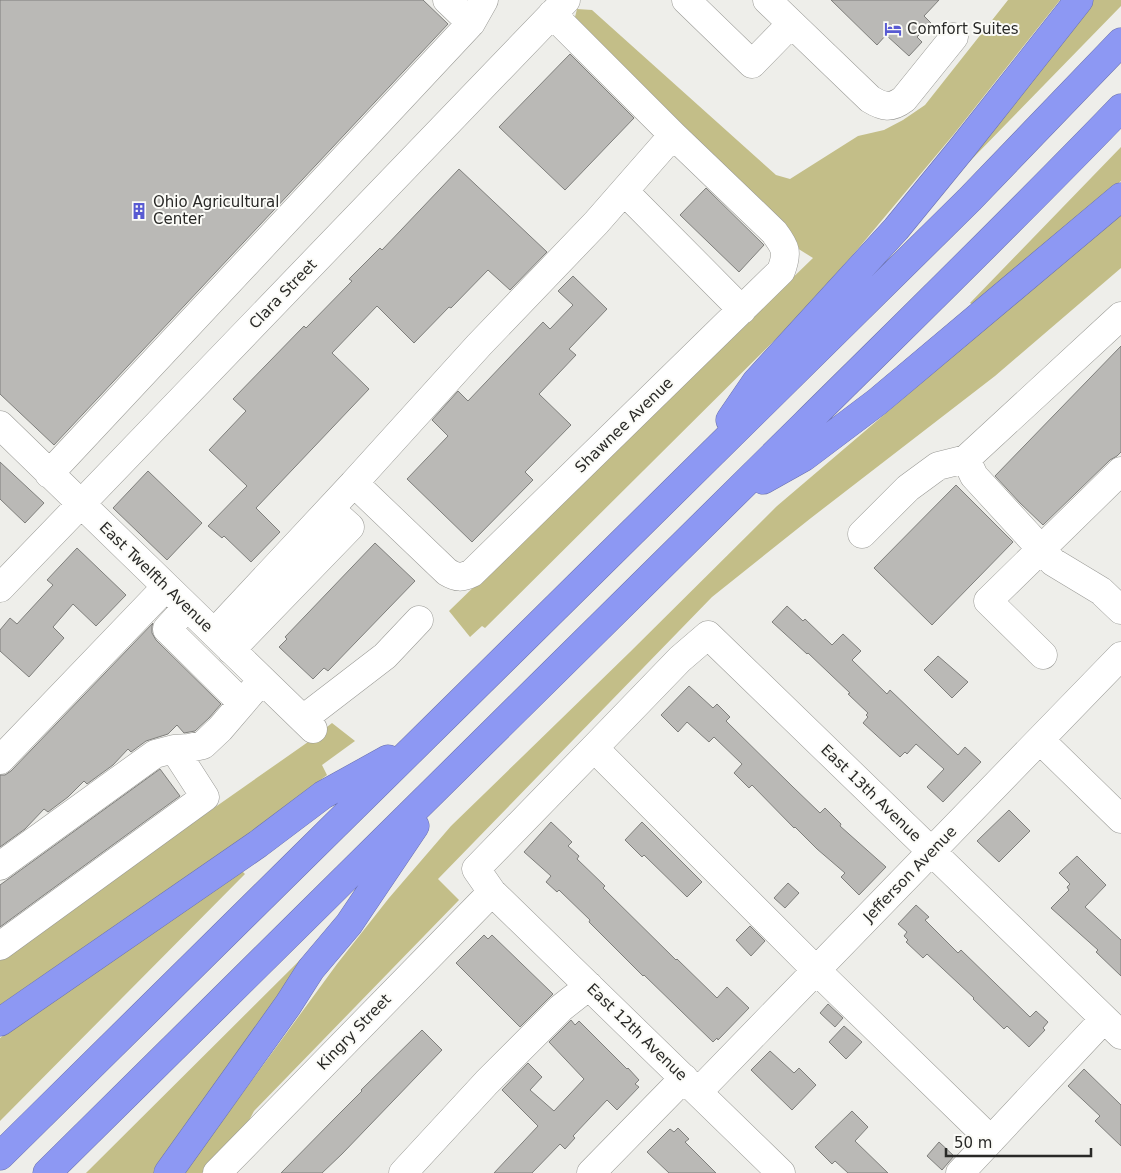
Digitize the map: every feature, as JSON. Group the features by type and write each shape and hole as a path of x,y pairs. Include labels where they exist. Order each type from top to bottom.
{"highway":[{"path":"698,468 756,382 896,229 1079,0"},
{"path":"0,1156 970,199 1121,42"},
{"path":"47,1173 1046,186 1121,108"},
{"path":"731,498 804,457 877,402 1121,197"},
{"path":"0,1022 258,844 323,795 418,743"},
{"path":"168,1173 311,969 350,924 448,776"}],"street":[{"path":"49,474 478,12 447,0"},
{"path":"686,0 752,64 791,24"},
{"path":"766,0 870,99 879,104 889,106 897,105 904,99 954,37"},
{"name":"Shawnee Avenue","path":"354,483 447,572 455,577 464,577 472,573 781,271 786,257 783,243 774,232 673,135 559,7"},
{"name":"Clara Street","path":"0,588 559,7"},
{"path":"222,642 330,508 479,345 596,223 673,135"},
{"path":"624,190 742,310"},
{"path":"862,534 908,488 938,466 966,459 1121,316"},
{"name":"East Twelfth Avenue","path":"0,425 308,724 385,656 418,620"},
{"path":"966,459 974,476 1053,562 1101,591 1121,610"},
{"path":"1043,655 988,601 1121,471"},
{"path":"0,760 166,587"},
{"path":"187,607 167,629 242,703"},
{"name":"East 13th Avenue","path":"594,748 680,659 708,635 1113,1027"},
{"name":"Jefferson Avenue","path":"591,1173 691,1085 816,970 1121,656"},
{"path":"0,866 155,754 203,745 220,729 262,680"},
{"path":"1040,740 1121,819"},
{"path":"594,748 816,970 991,1140"},
{"name":"East 12th Avenue","path":"594,748 476,868 492,892 781,1173"},
{"path":"0,946 205,797 174,749"},
{"name":"Kingry Street","path":"216,1173 492,892"},
{"path":"403,1173 487,1082 554,1014 589,986"},
{"path":"968,1170 991,1140 1113,1027"}],"shaded area":[{"path":"1008,0 1060,0 954,134 857,250 796,319 485,628 482,626 470,637 449,611 813,258 797,248 574,21 577,9 592,10 776,175 790,179 858,136 884,130 925,105"},
{"path":"1091,0 1121,0 1121,6 932,200"},
{"path":"1121,147 1121,181 973,305 970,303"},
{"path":"1121,213 1121,268 995,376 712,597 438,879 459,900 254,1111 244,1130 202,1173 184,1173 337,964 389,898 451,826 777,506"},
{"path":"332,723 355,741 322,765 327,775 259,827 0,1005 0,958 308,742"},
{"path":"242,871 245,874 0,1121 0,1038 51,1000"},
{"path":"304,956 309,960 280,997 154,1173 86,1173"}],"building":[{"name":"Ohio Agricultural Center","path":"0,0 423,0 448,24 54,445 0,394"},
{"name":"Comfort Suites","path":"831,0 939,0 924,16 931,23 917,37 922,42 909,56 886,35 877,45"},
{"path":"570,54 634,118 565,190 499,127"},
{"path":"459,169 547,252 510,290 488,270 414,343 377,306 332,353 369,389 256,508 280,532 251,562 224,536 222,538 208,526 247,486 209,450 246,411 233,399 304,326 306,328 352,281 349,279 380,248 382,250"},
{"path":"706,188 764,245 739,272 680,215"},
{"path":"573,276 607,309 569,349 576,355 539,394 571,425 525,472 533,480 472,542 407,479 448,436 432,420 458,391 468,401 543,322 550,329 573,305 558,291"},
{"path":"1121,346 1121,452 1110,460 1043,525 995,476"},
{"path":"0,462 44,503 25,523 0,499"},
{"path":"148,471 202,523 167,560 113,508"},
{"path":"956,485 1013,542 932,625 874,568"},
{"path":"375,543 415,581 328,671 324,668 313,679 279,647 287,639 285,637"},
{"path":"77,548 126,595 96,626 73,604 53,627 64,638 29,677 0,651 0,630 10,618 17,624 53,585 47,580"},
{"path":"787,606 803,621 805,619 832,645 843,634 861,651 852,660 887,694 890,690 958,755 965,747 981,762 943,802 927,787 944,769 916,744 907,754 905,752 900,757 863,723 868,717 866,715 868,713 848,694 850,693 772,622"},
{"path":"153,623 152,633 156,640 221,704 195,731 184,733 177,725 168,734 146,741 131,752 128,749 113,765 87,784 84,781 68,797 48,812 44,809 25,829 0,847 0,775 5,775 11,771"},
{"path":"938,656 968,682 952,698 924,670"},
{"path":"689,686 713,708 717,704 730,717 726,721 793,787 820,813 825,808 841,824 840,826 886,867 859,895 841,877 845,873 794,828 752,785 749,788 734,773 742,764 714,737 709,742 687,722 678,732 661,715"},
{"path":"160,769 180,796 0,927 0,885"},
{"path":"1009,810 1030,831 999,862 977,841"},
{"path":"551,822 572,842 568,846 579,856 577,859 605,886 603,888 676,960 717,998 727,987 749,1008 718,1040 717,1038 713,1042 643,976 559,890 557,892 546,882 551,876 524,852"},
{"path":"642,822 702,882 687,897 644,855 642,857 625,840"},
{"path":"1077,856 1106,885 1085,907 1121,940 1121,976 1096,952 1098,950 1051,908 1069,890 1067,887 1070,884 1059,873"},
{"path":"788,883 799,893 785,908 774,898"},
{"path":"916,905 929,917 925,920 958,953 961,950 1030,1017 1036,1011 1048,1022 1043,1028 1045,1030 1029,1047 1007,1026 1004,1029 927,954 923,958 906,942 908,940 904,936 907,932 898,924"},
{"path":"750,926 765,941 751,956 736,940"},
{"path":"484,935 488,939 492,935 553,994 520,1027 456,963"},
{"path":"828,1004 843,1018 835,1027 820,1013"},
{"path":"571,1020 575,1025 579,1021 628,1068 639,1080 635,1084 639,1087 617,1110 607,1100 573,1136 575,1138 565,1149 560,1144 532,1173 494,1173 538,1126 502,1090 528,1063 542,1077 530,1090 554,1111 584,1079 549,1042"},
{"path":"844,1026 862,1042 846,1059 829,1042"},
{"path":"422,1030 442,1050 342,1154 322,1173 281,1173 361,1090"},
{"path":"770,1051 794,1073 799,1068 816,1085 792,1110 751,1070"},
{"path":"1084,1069 1121,1105 1121,1146 1095,1121 1100,1116 1068,1086"},
{"path":"852,1111 868,1127 855,1141 888,1173 848,1173 835,1161 832,1164 815,1147"},
{"path":"678,1128 689,1139 685,1142 716,1173 669,1173 647,1152 670,1129 674,1132"},
{"path":"939,1142 954,1156 942,1170 927,1156"}],"place":[{"name":"Comfort Suites","path":"893,29"},
{"name":"Ohio Agricultural Center","path":"139,211"}]}
